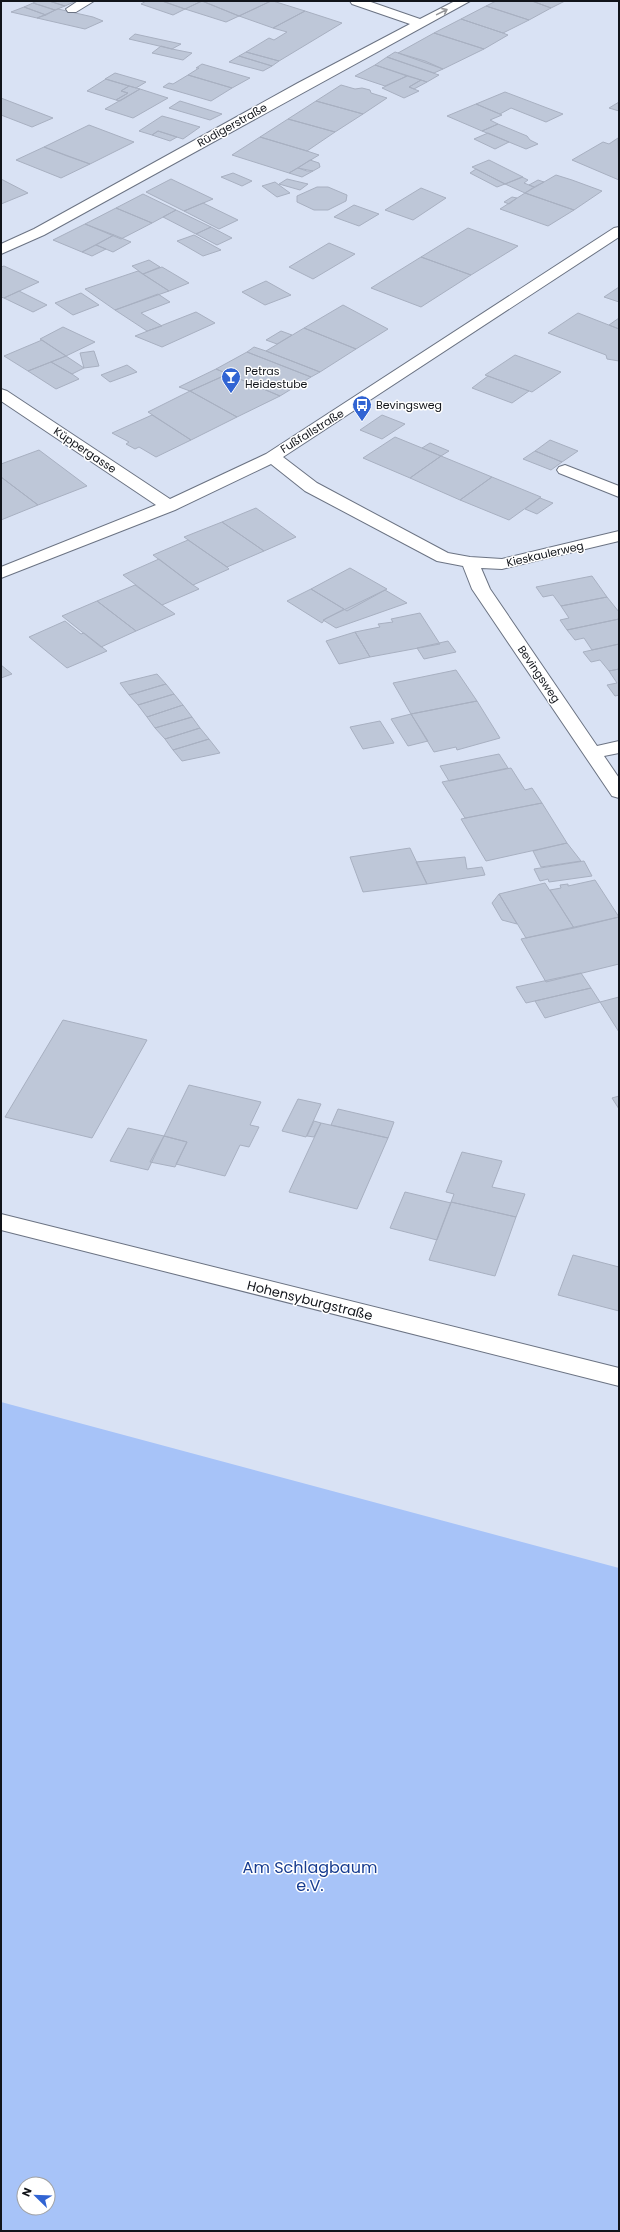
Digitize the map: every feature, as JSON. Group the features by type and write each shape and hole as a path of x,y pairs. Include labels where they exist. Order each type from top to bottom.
{"street":[{"path":"72,9 88,1"},
{"path":"356,1 420,23"},
{"name":"Rüdigerstraße","path":"1,250 39,232 420,23 464,1"},
{"name":"Fußfallstraße","path":"1,573 169,506 272,457 619,231"},
{"name":"Küppergasse","path":"1,394 169,506"},
{"path":"272,457 312,487 422,548 443,558 470,562"},
{"path":"565,470 619,492"},
{"name":"Kieskaulerweg","path":"470,562 502,564 619,536"},
{"name":"Bevingsweg","path":"470,562 481,589 591,753 619,792"},
{"path":"591,753 619,747"},
{"name":"Hohensyburgstraße","path":"1,1222 619,1377"}],"green space":[{"name":"Am Schlagbaum e.V.","path":"1,1402 619,1568 619,2231 1,2231"}],"building":[{"path":"37,1 49,1 65,6 55,10 33,3"},
{"path":"49,1 72,1 74,2 65,6"},
{"path":"146,1 162,1 185,9 173,15 141,4"},
{"path":"162,1 202,1 185,9"},
{"path":"202,1 239,16 226,22 185,9"},
{"path":"202,1 271,1 239,16"},
{"path":"271,1 305,11 273,28 239,16"},
{"path":"496,1 532,1 551,8 529,20 486,6"},
{"path":"532,1 565,1 551,8"},
{"path":"33,3 55,10 46,15 24,7"},
{"path":"486,6 529,20 503,33 461,19"},
{"path":"24,7 46,15 37,18 11,12"},
{"path":"58,9 93,17 103,21 85,29 37,18"},
{"path":"305,11 342,23 279,61 246,52 269,38 274,40 287,32 273,28"},
{"path":"461,19 508,35 484,49 434,33"},
{"path":"434,33 484,49 443,69 398,53"},
{"path":"135,34 181,44 172,49 129,39"},
{"path":"161,46 192,53 183,60 152,53"},
{"path":"246,52 279,61 272,66 239,56"},
{"path":"395,52 425,61 443,69 434,73 387,57"},
{"path":"239,56 272,66 263,71 229,62"},
{"path":"387,57 439,75 427,82 375,65"},
{"path":"202,64 250,78 232,88 188,75 199,68 196,68"},
{"path":"375,65 407,76 385,86 355,76"},
{"path":"115,73 146,82 136,88 105,79"},
{"path":"188,75 232,88 211,101 163,87 169,83 173,84"},
{"path":"407,76 421,80 409,87 419,91 404,98 382,88"},
{"path":"106,79 129,86 121,91 128,93 116,100 87,91"},
{"path":"421,80 427,82 414,89 409,87"},
{"path":"341,85 355,89 362,88 370,90 371,93 387,98 363,114 316,101"},
{"path":"129,86 140,89 120,101 116,100 128,93 121,91"},
{"path":"140,89 168,98 133,118 105,109"},
{"path":"505,92 563,114 546,122 511,108 500,114 476,104"},
{"path":"1,98 53,118 32,127 1,115"},
{"path":"180,101 222,114 210,120 169,108"},
{"path":"316,101 363,114 335,132 288,119"},
{"path":"619,102 619,111 609,108"},
{"path":"476,104 502,115 490,120 498,124 482,131 447,116"},
{"path":"162,116 200,127 183,139 158,131 152,135 139,131"},
{"path":"288,119 335,132 307,151 260,137"},
{"path":"498,124 527,136 530,140 538,144 526,149 482,131"},
{"path":"89,125 134,142 90,164 44,147"},
{"path":"158,131 177,137 170,141 152,135"},
{"path":"488,133 509,142 495,149 474,139"},
{"path":"260,137 319,155 289,173 232,155"},
{"path":"618,138 619,180 572,160 603,142 609,144"},
{"path":"44,147 90,164 61,178 16,160"},
{"path":"310,160 319,163 320,167 313,171 298,168"},
{"path":"489,160 523,177 505,184 472,167"},
{"path":"298,168 313,171 302,177 289,173"},
{"path":"476,169 505,184 497,187 470,173"},
{"path":"233,173 252,181 242,186 221,177"},
{"path":"556,175 602,191 574,210 525,193"},
{"path":"522,177 528,180 524,183 534,187 525,193 505,184"},
{"path":"1,179 28,193 1,204"},
{"path":"171,179 213,199 184,211 146,192"},
{"path":"287,179 308,184 300,190 279,184"},
{"path":"538,180 544,182 534,187 529,185"},
{"path":"275,182 290,193 277,197 262,186"},
{"path":"317,187 328,187 347,195 346,201 328,210 314,210 297,202 297,196"},
{"path":"421,188 446,198 413,220 385,210"},
{"path":"525,193 574,210 548,226 500,209"},
{"path":"143,194 176,210 152,223 116,208"},
{"path":"512,197 517,198 509,204 504,202"},
{"path":"203,203 238,220 219,229 184,211"},
{"path":"354,205 379,214 359,226 334,217"},
{"path":"116,208 152,223 121,239 85,224"},
{"path":"176,210 211,227 196,234 163,217"},
{"path":"85,224 114,235 82,252 53,240"},
{"path":"211,227 232,238 217,245 196,234"},
{"path":"468,228 518,246 471,275 421,257"},
{"path":"114,235 131,242 113,252 96,245"},
{"path":"194,235 221,250 203,256 177,241"},
{"path":"329,243 355,254 313,279 289,267"},
{"path":"96,245 106,249 92,256 82,252"},
{"path":"421,257 471,275 421,307 371,288"},
{"path":"149,260 160,267 143,274 132,266"},
{"path":"4,266 39,282 4,298 1,297 1,267"},
{"path":"162,267 189,283 169,291 143,274"},
{"path":"138,271 169,291 115,310 85,289"},
{"path":"266,281 291,295 265,305 242,292"},
{"path":"619,287 619,302 604,297"},
{"path":"19,291 47,305 33,312 4,298"},
{"path":"81,293 99,305 73,315 55,303"},
{"path":"158,294 170,302 141,313 162,326 147,331 115,310"},
{"path":"343,305 388,329 356,349 304,328"},
{"path":"196,312 215,323 162,347 135,336"},
{"path":"578,313 619,329 619,361 607,359 606,355 548,333"},
{"path":"619,318 619,329 609,325"},
{"path":"63,327 95,342 66,356 40,339"},
{"path":"304,328 356,349 320,372 266,351"},
{"path":"281,331 292,335 277,344 266,340"},
{"path":"42,340 66,356 28,371 4,356"},
{"path":"254,347 320,372 311,377 247,352"},
{"path":"94,351 99,366 84,368 80,353"},
{"path":"247,352 311,377 280,396 216,369"},
{"path":"515,355 561,372 532,392 485,375"},
{"path":"66,356 84,368 72,374 51,362"},
{"path":"51,362 79,379 56,389 28,371"},
{"path":"127,365 137,372 110,382 101,375"},
{"path":"216,369 228,374 190,391 179,387"},
{"path":"228,374 280,396 237,417 190,391"},
{"path":"488,376 529,391 512,403 472,388"},
{"path":"190,391 237,417 191,440 148,412"},
{"path":"152,415 191,440 156,457 139,447 135,449 126,444 129,442 112,433"},
{"path":"382,415 405,424 382,439 360,430"},
{"path":"395,437 441,456 410,478 363,458"},
{"path":"550,440 578,451 562,462 535,451"},
{"path":"430,443 449,451 441,456 422,448"},
{"path":"39,450 87,486 38,505 1,477 1,464"},
{"path":"535,451 562,462 551,470 523,459"},
{"path":"441,456 492,477 460,500 410,478"},
{"path":"1,477 38,505 1,520"},
{"path":"492,477 541,497 509,520 460,500"},
{"path":"540,498 553,503 537,514 525,509"},
{"path":"256,508 296,537 264,551 222,522"},
{"path":"222,522 264,551 227,567 184,537"},
{"path":"188,540 229,569 193,585 153,555"},
{"path":"159,559 199,589 162,605 123,575"},
{"path":"350,568 387,589 347,611 311,589"},
{"path":"592,576 607,597 561,606 553,595 543,597 536,587"},
{"path":"135,585 175,614 136,631 97,601"},
{"path":"311,589 344,609 325,619 322,623 287,601"},
{"path":"385,590 407,603 336,628 323,620"},
{"path":"607,597 619,612 619,619 567,630 560,620 569,618 561,606"},
{"path":"97,601 136,631 101,647 62,616"},
{"path":"420,613 440,644 370,657 355,632 380,627 378,624 393,622 391,619"},
{"path":"619,619 619,644 592,650 584,638 575,640 567,630"},
{"path":"65,621 81,634 84,633 107,651 67,668 29,637"},
{"path":"355,632 370,657 339,664 326,641"},
{"path":"448,641 456,652 424,659 417,648"},
{"path":"619,644 619,669 609,671 600,660 591,662 583,652"},
{"path":"1,665 12,674 1,678"},
{"path":"619,669 619,695 615,696 607,685 617,683 609,671"},
{"path":"456,670 477,701 411,714 393,683"},
{"path":"157,674 166,684 129,695 120,683"},
{"path":"166,684 174,694 138,705 129,695"},
{"path":"174,694 183,705 147,717 138,705"},
{"path":"477,701 500,738 457,750 456,747 434,752 411,714"},
{"path":"183,705 192,717 155,728 147,717"},
{"path":"411,714 428,741 408,746 391,719"},
{"path":"192,717 200,728 165,739 155,728"},
{"path":"380,721 394,743 363,749 350,727"},
{"path":"200,728 209,739 173,750 165,739"},
{"path":"209,739 220,753 182,761 173,750"},
{"path":"499,754 508,768 449,781 440,766"},
{"path":"511,768 525,790 532,788 542,803 465,818 442,782"},
{"path":"542,803 567,843 486,861 461,819"},
{"path":"567,843 581,861 541,867 533,851"},
{"path":"410,848 427,884 363,892 350,857"},
{"path":"465,857 467,869 482,867 485,875 427,884 416,862"},
{"path":"584,861 592,876 549,882 548,879 540,881 534,869"},
{"path":"595,880 619,917 574,928 550,890 561,888 560,885 568,884 568,886"},
{"path":"545,883 574,928 526,938 499,894"},
{"path":"499,894 517,924 502,920 492,903"},
{"path":"619,917 619,964 546,982 521,939"},
{"path":"581,973 591,988 526,1003 516,987"},
{"path":"591,988 600,1002 545,1018 535,1001"},
{"path":"619,997 619,1032 600,1002"},
{"path":"63,1020 147,1040 92,1138 5,1117"},
{"path":"189,1085 261,1102 250,1125 259,1127 249,1147 240,1145 225,1176 176,1164 187,1142 164,1136"},
{"path":"619,1096 619,1109 612,1098"},
{"path":"298,1099 321,1104 306,1137 282,1131"},
{"path":"338,1109 394,1122 388,1138 331,1125"},
{"path":"314,1121 321,1123 314,1137 307,1136"},
{"path":"321,1123 388,1138 357,1209 289,1192"},
{"path":"128,1128 164,1136 148,1170 110,1161"},
{"path":"164,1136 187,1142 175,1167 150,1162"},
{"path":"462,1152 502,1161 492,1187 525,1194 516,1217 451,1202 454,1194 446,1192"},
{"path":"405,1192 451,1203 437,1240 390,1228"},
{"path":"451,1202 516,1217 495,1276 429,1260"},
{"path":"573,1255 619,1267 619,1311 558,1295"}],"place":[{"name":"Petras Heidestube","path":"231,394"},
{"name":"Bevingsweg","path":"362,422"}]}
